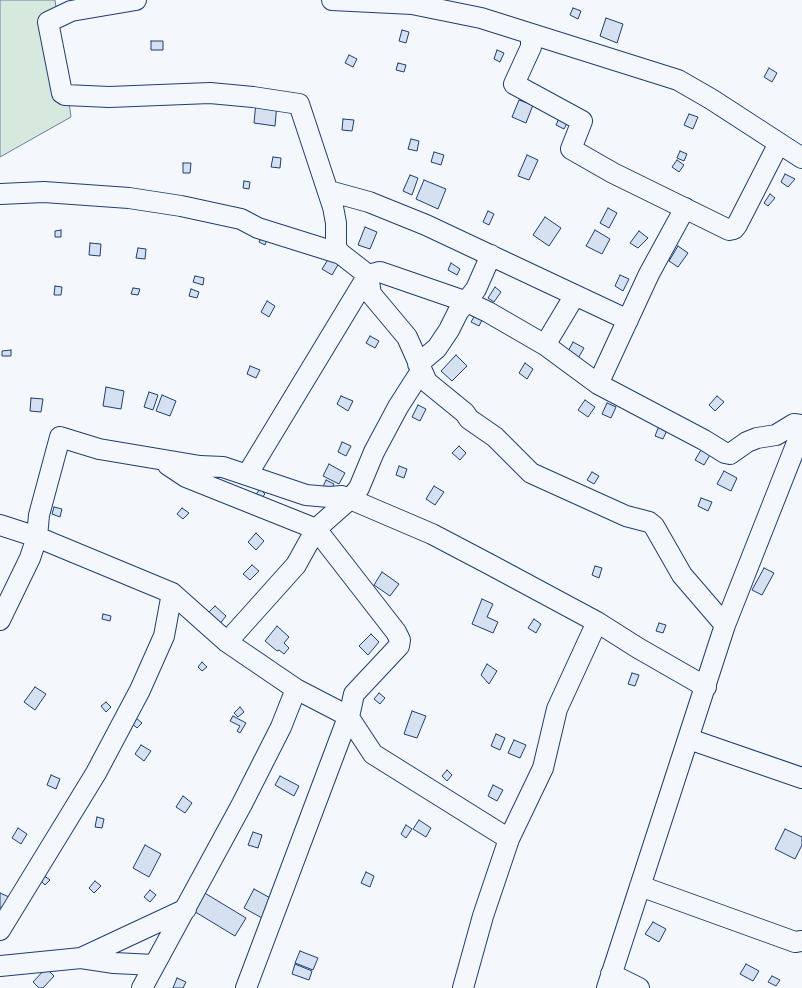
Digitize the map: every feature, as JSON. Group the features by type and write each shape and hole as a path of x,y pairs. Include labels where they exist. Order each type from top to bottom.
{"street":[{"path":"136,0 71,11 48,22 62,92 65,95 109,96 210,93 295,103 301,108 329,191 336,223 336,248 341,254 368,275 371,294 407,337 427,382 465,413 469,419 495,437 527,471 626,516 649,522 654,526 682,575 725,625"},
{"path":"332,0 412,4 480,18 678,80 711,99 802,158"},
{"path":"531,34 531,47 514,84 582,121 572,149 613,173 730,230 734,229 779,144"},
{"path":"329,191 368,202 414,220 628,320"},
{"path":"0,194 44,192 129,198 181,206 241,219 258,228 341,254"},
{"path":"598,384 666,241 685,208"},
{"path":"227,642 296,565 316,530 350,499 359,488 374,452 420,368 438,348 458,312 476,289 491,255"},
{"path":"368,275 385,273 467,302 545,345 598,384 726,453 730,454 747,442 757,438 776,435 794,424 802,425"},
{"path":"246,475 368,275"},
{"path":"545,345 575,295"},
{"path":"639,988 609,981 725,625 802,430"},
{"path":"0,620 21,580 37,536 39,515 52,474 60,437 99,449 200,466 217,466 306,495 329,497 342,496 350,499 432,534 597,622 638,648 706,687"},
{"path":"160,459 186,477 316,530 396,632 400,640 399,646 354,694 348,716 246,988"},
{"path":"0,525 37,536 172,593 227,642 296,689 348,716 373,754 509,839"},
{"path":"0,930 96,773 140,690 164,636 172,593"},
{"path":"463,988 483,916 509,839 543,768 557,709 597,622"},
{"path":"142,988 242,804 281,727 296,689"},
{"path":"689,739 802,778"},
{"path":"640,886 795,942 802,941"},
{"path":"81,958 186,909"},
{"path":"0,966 81,958 114,964 154,965"}],"shaded area":[{"path":"0,0 55,0 71,117 0,157"}],"building":[{"path":"573,8 581,11 578,19 570,15"},
{"path":"606,18 623,24 617,43 600,36"},
{"path":"402,30 409,32 406,43 399,41"},
{"path":"151,41 163,41 163,50 151,50"},
{"path":"497,50 504,53 500,62 494,59"},
{"path":"349,55 357,59 353,67 345,63"},
{"path":"398,63 406,65 404,72 396,70"},
{"path":"769,68 777,73 772,82 764,77"},
{"path":"519,100 533,105 526,123 512,117"},
{"path":"256,102 277,104 275,126 254,123"},
{"path":"562,112 571,116 564,129 556,125"},
{"path":"689,114 698,117 693,129 684,125"},
{"path":"343,119 354,120 352,131 342,130"},
{"path":"411,139 419,141 417,151 408,149"},
{"path":"680,151 687,154 684,161 677,158"},
{"path":"434,152 444,155 441,165 431,162"},
{"path":"527,155 538,160 529,180 518,176"},
{"path":"273,157 281,158 280,168 271,167"},
{"path":"677,160 684,165 679,172 672,167"},
{"path":"183,163 191,163 190,173 183,173"},
{"path":"785,174 795,179 788,187 781,182"},
{"path":"410,175 418,178 412,195 403,191"},
{"path":"424,180 446,189 438,209 416,199"},
{"path":"244,181 250,182 249,189 243,188"},
{"path":"770,194 775,198 768,206 764,203"},
{"path":"608,208 617,213 609,228 600,223"},
{"path":"488,211 494,214 489,225 483,222"},
{"path":"545,217 561,228 549,246 533,235"},
{"path":"365,227 377,232 370,249 358,245"},
{"path":"61,230 61,237 55,237 55,231"},
{"path":"595,230 610,239 602,254 586,246"},
{"path":"639,231 648,238 638,248 630,243"},
{"path":"262,235 268,237 265,245 259,242"},
{"path":"90,243 101,244 100,256 89,255"},
{"path":"678,246 688,253 678,267 669,261"},
{"path":"138,248 146,249 145,259 136,258"},
{"path":"329,258 339,263 332,275 322,269"},
{"path":"451,263 460,269 457,275 448,270"},
{"path":"620,275 629,279 623,291 615,286"},
{"path":"195,276 204,278 203,285 193,282"},
{"path":"55,286 62,287 61,295 54,295"},
{"path":"495,287 501,292 494,302 488,298"},
{"path":"133,288 140,289 138,295 131,294"},
{"path":"191,289 199,292 197,298 189,296"},
{"path":"267,301 275,306 269,317 261,312"},
{"path":"478,310 485,314 479,326 471,322"},
{"path":"370,336 379,341 375,348 366,343"},
{"path":"573,342 584,348 577,360 567,353"},
{"path":"11,350 11,356 2,356 2,351"},
{"path":"456,355 467,366 452,381 441,371"},
{"path":"525,363 533,369 527,379 519,373"},
{"path":"250,366 260,370 256,378 247,374"},
{"path":"106,387 124,391 121,409 103,406"},
{"path":"149,392 158,395 153,410 144,407"},
{"path":"162,395 176,401 170,416 156,411"},
{"path":"341,396 353,401 348,411 337,404"},
{"path":"717,396 724,402 715,411 709,405"},
{"path":"31,398 43,399 41,412 30,411"},
{"path":"585,400 595,407 588,417 578,410"},
{"path":"607,403 616,407 611,418 602,414"},
{"path":"418,405 426,409 420,421 412,417"},
{"path":"659,426 667,430 663,439 655,436"},
{"path":"342,442 351,446 346,456 338,452"},
{"path":"459,446 466,453 460,460 452,453"},
{"path":"701,450 710,455 704,465 695,460"},
{"path":"329,464 345,473 339,484 323,476"},
{"path":"399,466 407,469 404,478 396,475"},
{"path":"724,471 737,478 731,491 717,484"},
{"path":"592,472 599,476 594,484 587,480"},
{"path":"326,480 334,484 329,495 321,491"},
{"path":"434,486 444,492 435,505 426,499"},
{"path":"260,489 265,494 259,501 254,497"},
{"path":"701,498 712,502 708,511 698,506"},
{"path":"54,507 62,509 60,517 52,514"},
{"path":"182,508 189,513 183,519 177,514"},
{"path":"256,533 264,541 256,550 248,542"},
{"path":"252,565 259,571 250,580 243,574"},
{"path":"595,566 602,568 599,578 592,575"},
{"path":"764,568 774,573 762,595 752,590"},
{"path":"382,572 399,584 390,596 374,585"},
{"path":"482,599 493,604 487,617 498,622 493,633 472,624"},
{"path":"215,606 226,616 218,626 206,615"},
{"path":"103,614 111,616 110,621 102,619"},
{"path":"534,619 541,624 536,633 528,628"},
{"path":"659,623 666,625 663,633 656,631"},
{"path":"277,626 289,637 284,643 289,648 284,654 279,650 277,651 265,641"},
{"path":"371,634 379,642 368,655 359,646"},
{"path":"202,662 207,667 202,671 198,667"},
{"path":"487,664 497,671 489,684 481,675"},
{"path":"632,673 639,675 635,686 628,684"},
{"path":"35,687 46,694 35,710 24,702"},
{"path":"379,693 385,698 380,704 374,699"},
{"path":"106,702 111,707 106,712 101,706"},
{"path":"240,707 244,712 238,717 234,713"},
{"path":"412,711 426,716 417,738 404,734"},
{"path":"233,716 246,723 240,733 237,731 240,726 230,721"},
{"path":"135,717 142,723 137,728 130,722"},
{"path":"496,734 505,738 500,750 491,746"},
{"path":"514,740 526,745 520,758 508,753"},
{"path":"141,745 151,751 144,761 135,754"},
{"path":"447,770 452,775 447,781 442,776"},
{"path":"51,775 60,779 56,789 47,785"},
{"path":"280,776 299,786 294,796 275,785"},
{"path":"493,785 503,790 497,801 488,796"},
{"path":"183,796 192,803 185,813 176,807"},
{"path":"97,817 104,819 102,828 95,827"},
{"path":"419,820 431,828 426,837 413,829"},
{"path":"406,825 412,829 406,838 401,834"},
{"path":"18,828 27,834 21,844 12,838"},
{"path":"785,829 802,837 802,845 795,859 775,849"},
{"path":"253,832 262,835 258,848 248,845"},
{"path":"145,845 161,854 149,877 133,868"},
{"path":"366,872 374,876 370,887 361,883"},
{"path":"43,875 50,880 45,885 39,879"},
{"path":"95,881 101,886 94,893 89,888"},
{"path":"254,889 272,899 262,918 244,908"},
{"path":"150,890 156,895 150,902 144,897"},
{"path":"203,892 246,918 235,936 192,910"},
{"path":"0,893 9,897 4,909 0,907"},
{"path":"653,922 666,929 659,942 645,934"},
{"path":"300,951 318,958 313,970 295,963"},
{"path":"295,964 312,971 309,980 292,974"},
{"path":"746,964 759,971 753,981 740,974"},
{"path":"46,968 54,976 43,988 39,988 33,982"},
{"path":"772,976 780,980 776,986 768,982"},
{"path":"177,978 186,982 183,988 173,988"}]}
